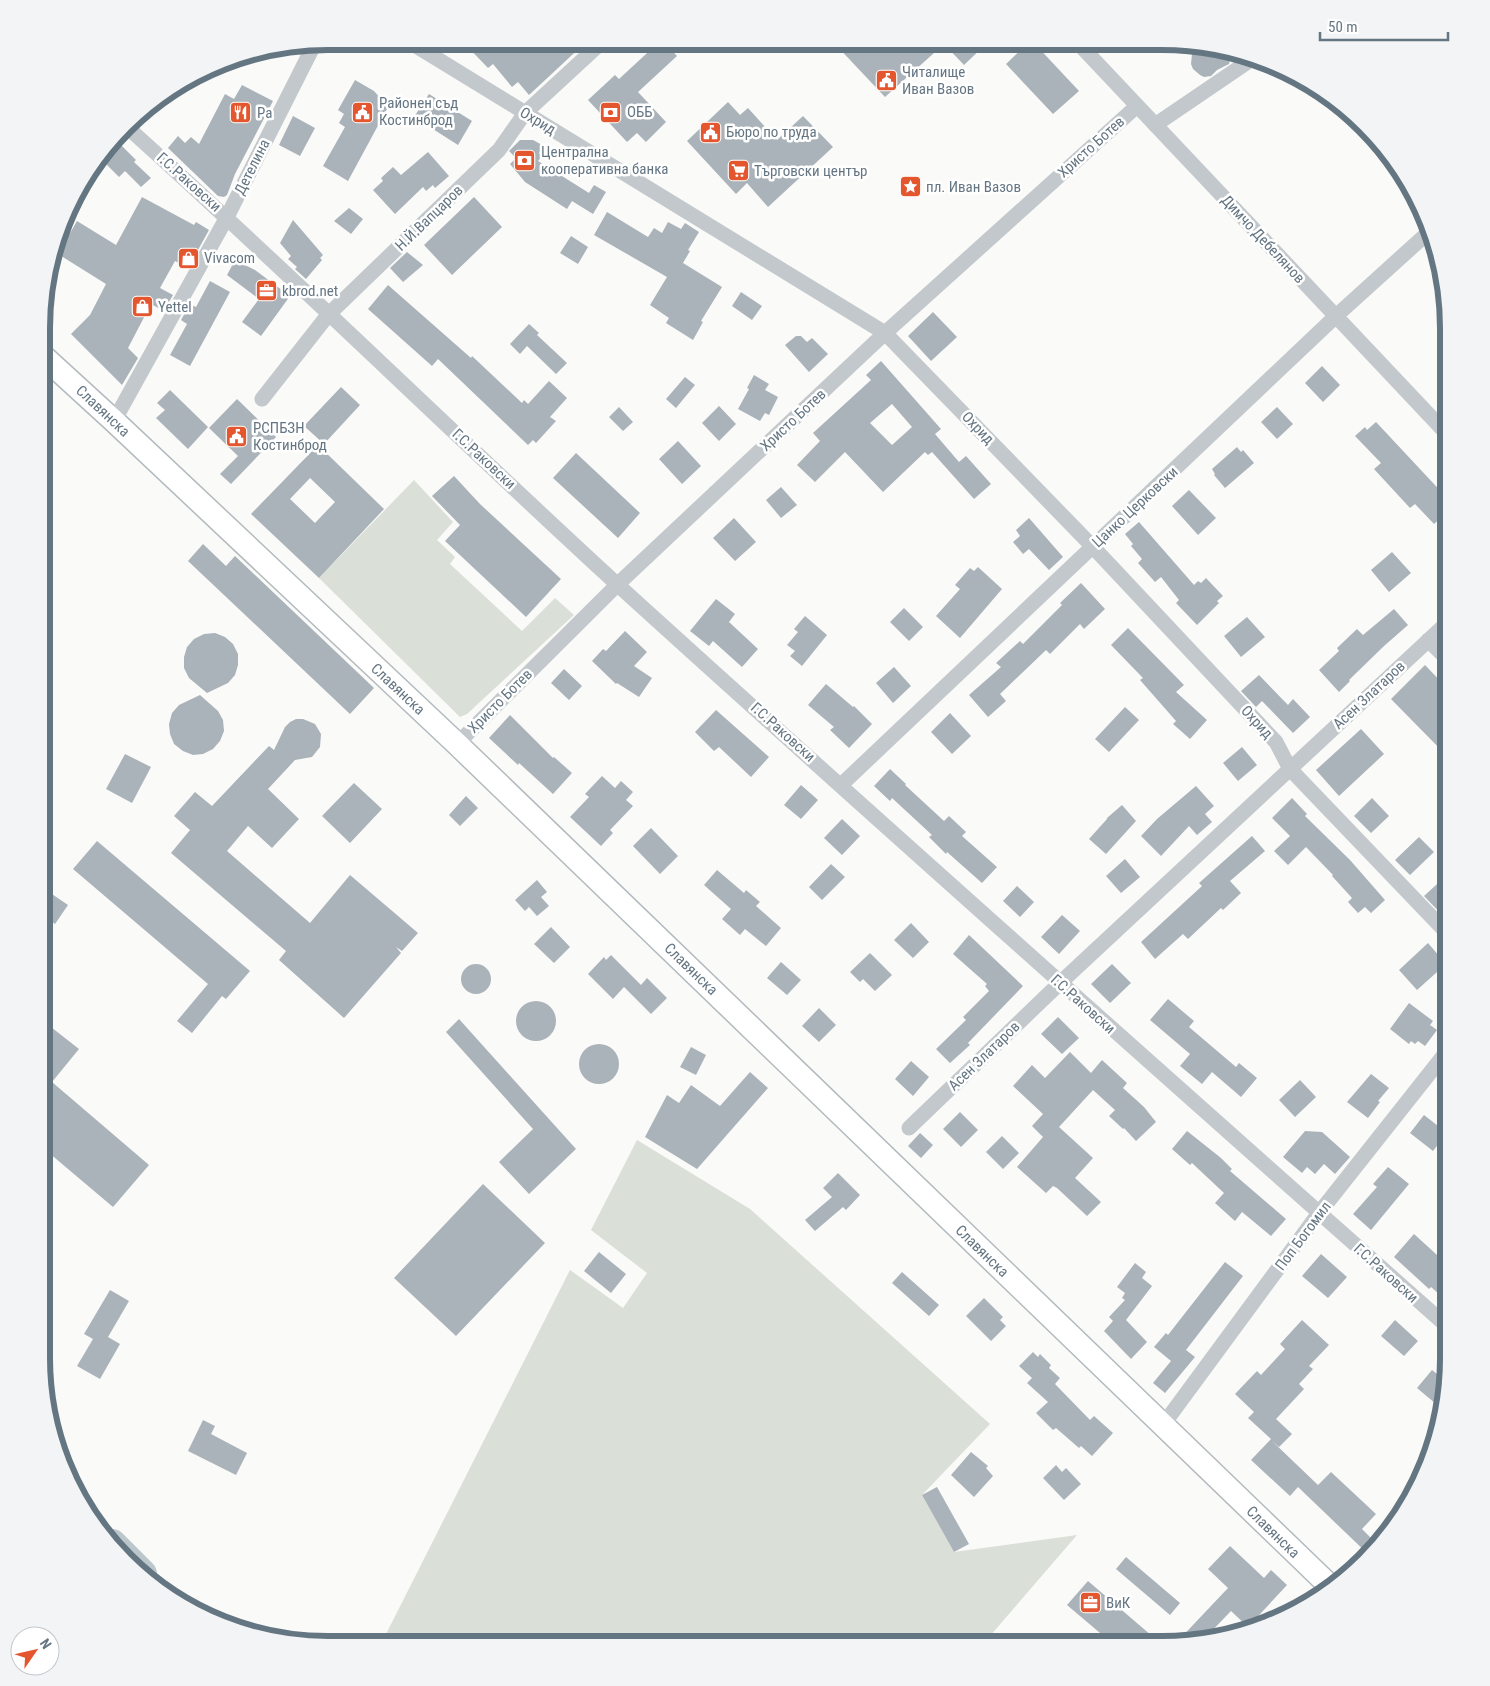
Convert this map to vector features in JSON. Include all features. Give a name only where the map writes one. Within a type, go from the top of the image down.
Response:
[{"type":"street","name":"Охрид","points":[[421,50],[886,333],[1093,547],[1276,742],[1290,769],[1440,926]]},
{"type":"street","name":"Н.Й.Вапцаров","points":[[262,399],[328,315],[499,150],[526,113],[593,50]]},
{"type":"street","name":"Димчо Дебелянов","points":[[1085,50],[1440,426]]},
{"type":"street","name":"Детелина","points":[[114,421],[227,217],[311,51]]},
{"type":"street","points":[[1155,124],[1246,63]]},
{"type":"street","name":"Христо Ботев","points":[[457,744],[618,584],[886,333],[1137,106]]},
{"type":"street","name":"Г.С.Раковски","points":[[131,131],[227,217],[328,315],[618,584],[1060,983],[1440,1320]]},
{"type":"street","name":"Цанко Церковски","points":[[841,785],[1336,316],[1424,236]]},
{"type":"street","name":"Славянска","points":[[50,362],[457,744],[1326,1582]]},
{"type":"street","name":"Асен Златаров","points":[[909,1128],[1060,983],[1440,629]]},
{"type":"street","points":[[1428,640],[1440,652]]},
{"type":"street","name":"Поп Богомил","points":[[1163,1424],[1320,1213],[1440,1060]]},
{"type":"shaded area","points":[[414,480],[453,522],[437,540],[455,557],[450,564],[522,631],[555,598],[574,615],[467,714],[460,717],[319,578]]},
{"type":"shaded area","points":[[637,1140],[750,1209],[990,1424],[922,1495],[954,1552],[1077,1535],[990,1636],[385,1636],[570,1270],[623,1308],[647,1273],[591,1230]]},
{"type":"building","points":[[471,50],[577,50],[529,95],[518,82],[512,87],[493,64],[488,68]]},
{"type":"building","points":[[650,50],[671,50],[677,56],[638,92],[666,122],[646,142],[637,133],[627,142],[588,100],[615,75],[619,79]]},
{"type":"building","name":"Читалище Иван Вазов","points":[[841,50],[937,50],[885,97]]},
{"type":"building","name":"Читалище Иван Вазов","points":[[950,50],[980,50],[964,65]]},
{"type":"building","points":[[1021,50],[1041,50],[1079,91],[1053,114],[1006,64]]},
{"type":"building","points":[[1192,52],[1230,58],[1229,64],[1217,70],[1211,76],[1204,77],[1200,75],[1193,69],[1191,64]]},
{"type":"building","points":[[355,80],[374,91],[388,107],[348,181],[323,166],[345,127],[339,123],[344,114],[338,110]]},
{"type":"building","points":[[242,85],[273,101],[235,174],[227,195],[224,197],[218,196],[168,148],[178,136],[185,143],[191,137],[199,144],[225,94],[234,99]]},
{"type":"building","points":[[429,94],[472,121],[458,145],[414,117]]},
{"type":"building","points":[[728,102],[740,115],[748,108],[777,140],[803,116],[833,147],[768,207],[747,183],[736,194],[687,141]]},
{"type":"building","points":[[293,116],[315,128],[300,156],[279,145]]},
{"type":"building","points":[[520,140],[533,140],[544,146],[539,153],[542,156],[538,161],[589,193],[594,185],[606,192],[593,214],[572,201],[567,209],[525,182],[510,164],[516,158],[509,151]]},
{"type":"building","points":[[120,144],[136,160],[134,162],[151,178],[141,187],[125,171],[119,177],[105,163]]},
{"type":"building","points":[[428,152],[449,176],[435,188],[433,185],[426,191],[423,187],[395,214],[373,190],[383,181],[381,178],[393,167],[401,175]]},
{"type":"building","points":[[142,197],[194,225],[196,222],[209,230],[188,268],[175,261],[160,288],[173,295],[164,311],[151,304],[128,348],[138,358],[122,385],[71,334],[90,315],[106,284],[59,255],[77,221],[116,245]]},
{"type":"building","points":[[474,197],[502,227],[452,275],[424,245]]},
{"type":"building","points":[[349,208],[363,219],[351,234],[334,221]]},
{"type":"building","points":[[607,212],[648,237],[654,228],[662,233],[668,222],[681,229],[685,223],[699,232],[688,250],[690,251],[683,263],[722,287],[701,321],[703,322],[693,340],[666,323],[669,318],[650,305],[667,277],[594,235]]},
{"type":"building","points":[[293,220],[323,255],[320,258],[322,260],[306,279],[295,269],[297,267],[288,259],[291,256],[280,243]]},
{"type":"building","points":[[571,236],[588,247],[578,264],[560,253]]},
{"type":"building","points":[[407,252],[423,265],[403,282],[390,268]]},
{"type":"building","points":[[235,260],[255,270],[290,296],[261,336],[242,322],[259,299],[227,275]]},
{"type":"building","points":[[210,281],[230,292],[190,366],[170,355],[187,324],[181,320],[190,304],[196,307]]},
{"type":"building","points":[[388,285],[471,358],[472,356],[522,403],[524,400],[528,404],[549,381],[567,398],[550,417],[556,421],[536,443],[533,440],[528,445],[438,359],[432,366],[368,309]]},
{"type":"building","points":[[741,292],[762,306],[752,320],[732,306]]},
{"type":"building","points":[[933,312],[957,337],[931,361],[908,336]]},
{"type":"building","points":[[529,324],[539,333],[537,335],[567,363],[556,374],[527,346],[520,354],[510,344]]},
{"type":"building","points":[[796,336],[801,336],[807,342],[812,338],[828,354],[809,372],[785,345]]},
{"type":"building","points":[[881,361],[941,429],[935,434],[959,462],[966,456],[991,484],[974,499],[932,452],[928,455],[925,452],[883,492],[845,452],[815,482],[797,465],[820,441],[813,433],[871,380],[866,375]],"holes":[[[892,404],[912,427],[892,445],[870,423]]]},
{"type":"building","points":[[1322,366],[1340,385],[1323,402],[1305,383]]},
{"type":"building","points":[[754,375],[769,384],[765,390],[778,397],[769,415],[765,413],[760,421],[738,409]]},
{"type":"building","points":[[685,377],[695,385],[676,408],[666,399]]},
{"type":"building","points":[[341,387],[360,405],[324,444],[304,426]]},
{"type":"building","points":[[170,390],[208,427],[188,449],[156,418],[165,410],[157,403]]},
{"type":"building","points":[[237,399],[276,437],[231,484],[220,474],[238,456],[209,428]]},
{"type":"building","points":[[719,406],[736,424],[719,441],[702,423]]},
{"type":"building","points":[[619,407],[633,422],[623,431],[609,417]]},
{"type":"building","points":[[1277,407],[1293,424],[1277,439],[1261,422]]},
{"type":"building","points":[[1376,422],[1440,490],[1440,519],[1434,524],[1415,504],[1410,508],[1374,469],[1381,463],[1355,436],[1365,427],[1367,430]]},
{"type":"building","points":[[678,441],[701,466],[682,484],[659,459]]},
{"type":"building","points":[[318,445],[384,509],[319,578],[251,514]],"holes":[[[310,478],[335,502],[315,523],[290,499]]]},
{"type":"building","points":[[1237,447],[1241,452],[1243,450],[1254,463],[1225,488],[1214,475],[1212,469]]},
{"type":"building","points":[[576,453],[640,513],[618,538],[553,478]]},
{"type":"building","points":[[454,476],[480,504],[561,579],[526,617],[445,541],[460,525],[432,496]]},
{"type":"building","points":[[781,487],[797,505],[781,518],[766,500]]},
{"type":"building","points":[[1189,490],[1216,518],[1198,535],[1172,506]]},
{"type":"building","points":[[734,518],[756,542],[735,561],[713,538]]},
{"type":"building","points":[[1029,518],[1063,557],[1049,570],[1029,549],[1023,554],[1013,542],[1020,536],[1016,530]]},
{"type":"building","points":[[1139,522],[1194,585],[1198,581],[1201,583],[1206,578],[1223,596],[1217,601],[1219,603],[1197,625],[1176,603],[1179,600],[1161,577],[1155,582],[1138,563],[1142,559],[1131,546],[1133,544],[1125,534]]},
{"type":"building","points":[[203,544],[226,566],[235,556],[374,688],[350,714],[188,561]]},
{"type":"building","points":[[1392,552],[1411,573],[1389,592],[1371,570]]},
{"type":"building","points":[[978,567],[1002,589],[960,638],[936,616],[960,589],[955,585],[970,568],[974,571]]},
{"type":"building","points":[[1081,583],[1105,609],[1084,629],[1080,624],[1050,654],[1046,650],[1000,694],[1006,701],[988,717],[969,695],[1001,667],[996,663],[1020,641],[1023,644]]},
{"type":"building","points":[[716,599],[735,614],[729,622],[758,649],[742,667],[713,641],[709,646],[690,631]]},
{"type":"building","points":[[904,608],[923,627],[909,641],[890,622]]},
{"type":"building","points":[[1394,609],[1408,625],[1384,646],[1339,692],[1319,670],[1339,651],[1337,648],[1357,629],[1363,635]]},
{"type":"building","points":[[805,616],[827,635],[802,666],[790,656],[795,651],[787,645],[798,632],[794,629]]},
{"type":"building","points":[[1247,617],[1265,637],[1241,657],[1224,636]]},
{"type":"building","points":[[1128,628],[1184,685],[1176,692],[1207,720],[1190,739],[1173,724],[1176,721],[1140,680],[1143,678],[1111,645]]},
{"type":"building","points":[[625,631],[647,652],[634,666],[652,678],[639,697],[616,684],[592,661],[603,649],[606,651]]},
{"type":"building","points":[[215,633],[225,637],[233,644],[238,654],[238,665],[235,675],[228,683],[207,693],[189,678],[184,668],[184,657],[187,647],[194,639],[204,634]]},
{"type":"building","points":[[1425,665],[1440,681],[1440,749],[1391,699]]},
{"type":"building","points":[[894,667],[911,686],[893,703],[876,683]]},
{"type":"building","points":[[564,669],[582,686],[569,700],[551,683]]},
{"type":"building","points":[[1259,675],[1288,705],[1293,699],[1310,717],[1293,733],[1262,701],[1256,707],[1241,691]]},
{"type":"building","points":[[826,684],[854,706],[872,724],[849,748],[830,730],[834,727],[808,705]]},
{"type":"building","points":[[200,695],[218,711],[223,720],[224,731],[220,741],[213,749],[203,754],[193,755],[183,751],[174,744],[169,724],[172,713],[179,705]]},
{"type":"building","points":[[1125,707],[1139,720],[1109,752],[1095,739]]},
{"type":"building","points":[[716,710],[769,757],[751,777],[719,747],[714,751],[695,732]]},
{"type":"building","points":[[950,713],[971,736],[952,754],[931,732]]},
{"type":"building","points":[[510,715],[553,758],[572,773],[553,794],[489,738]]},
{"type":"building","points":[[296,719],[303,719],[315,724],[321,734],[320,747],[312,757],[295,760],[268,789],[299,819],[272,848],[248,826],[227,851],[310,923],[350,875],[418,933],[402,951],[396,947],[401,953],[344,1018],[279,960],[286,951],[171,853],[190,830],[174,816],[195,792],[212,806],[269,746],[274,750],[285,727]]},
{"type":"building","points":[[1361,729],[1384,754],[1339,796],[1316,770]]},
{"type":"building","points":[[1242,747],[1257,765],[1238,781],[1223,763]]},
{"type":"building","points":[[125,754],[151,767],[132,803],[106,789]]},
{"type":"building","points":[[890,769],[944,821],[949,816],[966,832],[962,836],[997,867],[982,883],[947,852],[946,854],[929,837],[932,835],[892,798],[890,801],[874,786]]},
{"type":"building","points":[[602,776],[615,788],[621,781],[633,792],[626,800],[633,806],[610,830],[613,833],[601,846],[570,817],[589,797],[585,794]]},
{"type":"building","points":[[354,783],[382,809],[350,843],[322,816]]},
{"type":"building","points":[[801,785],[818,800],[801,819],[784,805]]},
{"type":"building","points":[[1196,786],[1214,806],[1205,814],[1212,822],[1197,835],[1189,826],[1161,856],[1141,836],[1157,819]]},
{"type":"building","points":[[466,796],[478,808],[460,826],[449,815]]},
{"type":"building","points":[[1292,798],[1307,814],[1305,816],[1350,860],[1385,900],[1371,913],[1365,907],[1358,913],[1348,902],[1352,898],[1306,847],[1288,865],[1274,851],[1290,836],[1272,818]]},
{"type":"building","points":[[1372,798],[1389,816],[1371,833],[1354,816]]},
{"type":"building","points":[[1122,805],[1136,821],[1106,854],[1089,839],[1107,818]]},
{"type":"building","points":[[842,819],[860,836],[842,855],[824,838]]},
{"type":"building","points":[[651,828],[678,856],[660,874],[633,846]]},
{"type":"building","points":[[1252,836],[1265,851],[1230,881],[1241,893],[1223,910],[1221,908],[1188,939],[1183,934],[1155,959],[1141,942],[1202,886],[1199,883]]},
{"type":"building","points":[[1419,837],[1434,852],[1410,875],[1395,860]]},
{"type":"building","points":[[97,841],[250,971],[226,999],[222,996],[192,1033],[177,1021],[208,984],[73,869]]},
{"type":"building","points":[[1125,859],[1140,877],[1121,893],[1106,876]]},
{"type":"building","points":[[831,864],[845,877],[822,900],[809,887]]},
{"type":"building","points":[[717,870],[744,893],[746,890],[760,902],[756,906],[781,928],[766,946],[745,929],[740,935],[722,919],[731,909],[704,885]]},
{"type":"building","points":[[537,880],[547,892],[541,897],[549,906],[537,916],[529,907],[525,911],[515,900]]},
{"type":"building","points":[[1440,881],[1440,913],[1424,896]]},
{"type":"building","points":[[1017,886],[1034,902],[1020,917],[1003,901]]},
{"type":"building","points":[[50,893],[68,905],[55,924],[50,920]]},
{"type":"building","points":[[1062,915],[1080,931],[1059,954],[1041,937]]},
{"type":"building","points":[[911,923],[929,942],[913,958],[894,940]]},
{"type":"building","points":[[551,927],[570,947],[554,963],[534,944]]},
{"type":"building","points":[[969,935],[1023,986],[968,1043],[970,1045],[950,1063],[936,1049],[966,1020],[963,1017],[989,991],[985,986],[987,984],[953,954]]},
{"type":"building","points":[[1428,943],[1440,957],[1440,969],[1417,990],[1399,970]]},
{"type":"building","points":[[870,953],[892,975],[875,991],[863,979],[860,982],[850,972]]},
{"type":"building","points":[[611,955],[641,985],[647,978],[667,998],[651,1014],[624,987],[613,999],[588,974],[604,957],[606,960]]},
{"type":"building","points":[[781,962],[801,980],[787,995],[767,978]]},
{"type":"building","points":[[476,964],[487,968],[491,979],[487,990],[476,994],[465,990],[461,979],[465,968]]},
{"type":"building","points":[[1112,964],[1131,983],[1110,1003],[1091,984]]},
{"type":"building","points":[[1168,999],[1194,1021],[1189,1027],[1236,1067],[1239,1063],[1257,1078],[1241,1097],[1212,1072],[1202,1084],[1180,1066],[1190,1054],[1150,1020]]},
{"type":"building","points":[[536,1001],[550,1007],[556,1021],[550,1035],[536,1041],[522,1035],[516,1021],[522,1007]]},
{"type":"building","points":[[1409,1003],[1433,1021],[1430,1025],[1437,1030],[1425,1046],[1418,1041],[1415,1044],[1411,1041],[1409,1044],[1390,1029]]},
{"type":"building","points":[[819,1008],[836,1025],[819,1042],[802,1026]]},
{"type":"building","points":[[1058,1017],[1079,1038],[1062,1054],[1041,1034]]},
{"type":"building","points":[[459,1019],[576,1149],[529,1194],[499,1162],[533,1129],[446,1032]]},
{"type":"building","points":[[50,1026],[79,1049],[52,1082],[149,1165],[113,1207],[50,1154]]},
{"type":"building","points":[[603,1044],[610,1047],[616,1053],[619,1064],[618,1072],[610,1081],[603,1084],[595,1084],[588,1081],[580,1072],[579,1060],[582,1053],[591,1045]]},
{"type":"building","points":[[691,1047],[706,1055],[696,1075],[680,1067]]},
{"type":"building","points":[[1070,1052],[1091,1073],[1102,1060],[1127,1083],[1123,1088],[1144,1107],[1156,1122],[1136,1141],[1109,1116],[1115,1110],[1093,1090],[1059,1127],[1093,1158],[1075,1178],[1101,1202],[1087,1216],[1057,1188],[1053,1186],[1046,1193],[1017,1167],[1043,1137],[1032,1126],[1043,1114],[1013,1086],[1032,1065],[1045,1078]]},
{"type":"building","points":[[911,1061],[929,1077],[913,1096],[895,1079]]},
{"type":"building","points":[[750,1072],[768,1088],[697,1169],[645,1137],[667,1095],[679,1103],[691,1085],[720,1106]]},
{"type":"building","points":[[1371,1074],[1389,1088],[1378,1101],[1380,1102],[1368,1118],[1347,1102]]},
{"type":"building","points":[[1300,1080],[1316,1097],[1295,1117],[1279,1100]]},
{"type":"building","points":[[960,1112],[978,1130],[961,1147],[943,1129]]},
{"type":"building","points":[[1424,1115],[1440,1128],[1440,1142],[1433,1151],[1410,1133]]},
{"type":"building","points":[[1187,1131],[1221,1158],[1232,1169],[1230,1171],[1286,1219],[1271,1236],[1242,1212],[1235,1221],[1215,1203],[1224,1193],[1192,1163],[1190,1165],[1172,1149]]},
{"type":"building","points":[[1305,1131],[1322,1132],[1350,1157],[1335,1174],[1324,1164],[1315,1174],[1307,1167],[1302,1173],[1283,1157]]},
{"type":"building","points":[[920,1133],[933,1145],[921,1158],[908,1146]]},
{"type":"building","points":[[1002,1136],[1019,1153],[1003,1169],[986,1152]]},
{"type":"building","points":[[1388,1167],[1409,1184],[1371,1230],[1353,1214],[1377,1187],[1373,1184]]},
{"type":"building","points":[[838,1173],[860,1195],[846,1210],[843,1207],[815,1231],[805,1220],[832,1197],[823,1188]]},
{"type":"building","points":[[483,1184],[545,1243],[456,1336],[394,1278]]},
{"type":"building","points":[[1414,1234],[1440,1258],[1440,1295],[1431,1287],[1429,1289],[1394,1257]]},
{"type":"building","points":[[599,1252],[626,1274],[611,1293],[584,1271]]},
{"type":"building","points":[[1321,1254],[1347,1277],[1328,1298],[1302,1276]]},
{"type":"building","points":[[1225,1262],[1243,1276],[1186,1350],[1195,1357],[1165,1393],[1153,1383],[1171,1361],[1154,1347],[1166,1333],[1168,1335]]},
{"type":"building","points":[[1135,1263],[1146,1272],[1142,1278],[1152,1286],[1126,1320],[1147,1342],[1131,1359],[1104,1331],[1113,1321],[1109,1317],[1125,1300],[1122,1298],[1125,1293],[1117,1287]]},
{"type":"building","points":[[902,1272],[939,1305],[929,1316],[892,1283]]},
{"type":"building","points":[[110,1290],[129,1301],[108,1337],[120,1344],[100,1379],[77,1366],[93,1339],[84,1334]]},
{"type":"building","points":[[984,1298],[1003,1317],[1000,1320],[1006,1326],[991,1341],[966,1316]]},
{"type":"building","points":[[1302,1320],[1329,1345],[1309,1366],[1313,1369],[1299,1384],[1304,1389],[1276,1419],[1292,1434],[1279,1447],[1272,1441],[1318,1485],[1331,1472],[1376,1514],[1362,1529],[1372,1539],[1364,1550],[1298,1487],[1290,1496],[1251,1460],[1271,1439],[1248,1418],[1254,1412],[1235,1394],[1257,1371],[1261,1375],[1285,1349],[1280,1344]]},
{"type":"building","points":[[1395,1320],[1418,1341],[1404,1356],[1381,1336]]},
{"type":"building","points":[[1033,1352],[1038,1357],[1040,1354],[1051,1365],[1049,1368],[1060,1378],[1055,1384],[1090,1420],[1094,1416],[1113,1433],[1092,1456],[1081,1446],[1079,1448],[1056,1428],[1053,1430],[1036,1413],[1048,1402],[1027,1383],[1032,1378],[1019,1366]]},
{"type":"building","points":[[1432,1370],[1439,1376],[1436,1404],[1417,1388]]},
{"type":"building","points":[[203,1420],[215,1426],[211,1434],[247,1453],[236,1475],[188,1451]]},
{"type":"building","points":[[971,1452],[988,1466],[986,1468],[993,1476],[974,1497],[951,1475]]},
{"type":"building","points":[[1056,1465],[1062,1472],[1066,1468],[1081,1484],[1064,1500],[1043,1478]]},
{"type":"building","points":[[937,1487],[969,1544],[954,1552],[922,1495]]},
{"type":"building","points":[[1230,1546],[1264,1578],[1271,1570],[1287,1585],[1255,1620],[1244,1623],[1231,1611],[1211,1632],[1184,1635],[1228,1588],[1208,1569]]},
{"type":"building","points":[[1126,1557],[1180,1603],[1170,1615],[1116,1569]]},
{"type":"building","points":[[1088,1581],[1152,1636],[1104,1636],[1067,1605]]},
{"type":"place","name":"Читалище Иван Вазов","points":[[886,81]]},
{"type":"place","name":"Районен съд Костинброд","points":[[363,112]]},
{"type":"place","name":"ОББ","points":[[611,112]]},
{"type":"place","name":"Ра","points":[[241,113]]},
{"type":"place","name":"Бюро по труда","points":[[710,132]]},
{"type":"place","name":"Централна кооперативна банка","points":[[525,161]]},
{"type":"place","name":"Търговски център","points":[[738,171]]},
{"type":"place","name":"пл. Иван Вазов","points":[[910,187]]},
{"type":"place","name":"Vivacom","points":[[188,258]]},
{"type":"place","name":"kbrod.net","points":[[266,291]]},
{"type":"place","name":"Yettel","points":[[142,307]]},
{"type":"place","name":"РСПБЗН Костинброд","points":[[237,437]]},
{"type":"place","name":"ВиК","points":[[1090,1603]]}]
